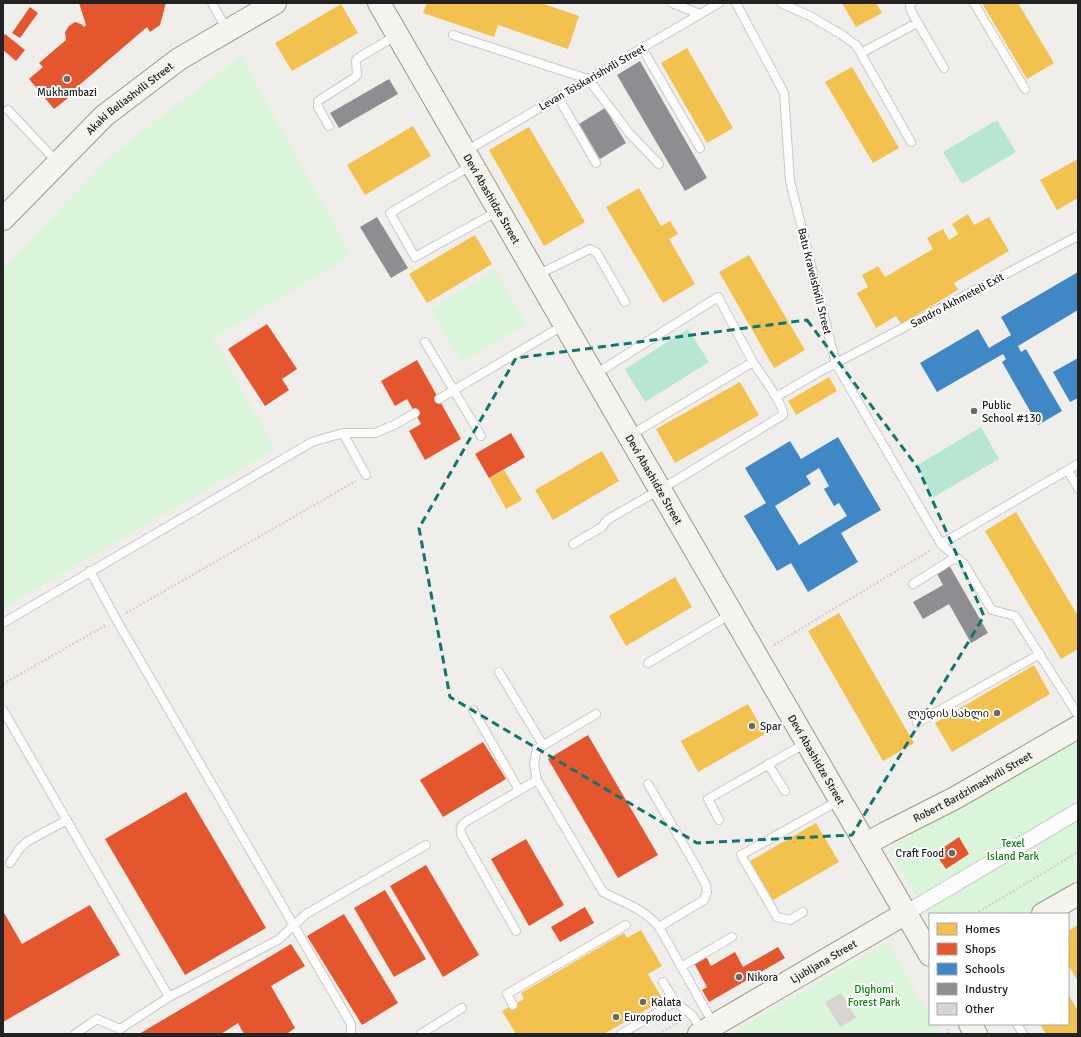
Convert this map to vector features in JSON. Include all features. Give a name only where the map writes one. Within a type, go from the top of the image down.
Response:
[{"type":"street","name":"Akaki Beliashvili Street","points":[[3,219],[104,116],[179,59],[275,3]]},
{"type":"street","name":"Devi Abashidze Street","points":[[379,3],[929,953]]},
{"type":"street","name":"Robert Bardzimashvili Street","points":[[866,844],[955,798],[1078,726]]},
{"type":"street","points":[[906,913],[1078,811]]},
{"type":"street","points":[[1046,913],[1078,894]]},
{"type":"street","name":"Ljubljana Street","points":[[702,1026],[906,913]]},
{"type":"street","points":[[971,1025],[976,1034]]},
{"type":"lane","points":[[212,3],[228,30]]},
{"type":"lane","points":[[672,3],[700,14]]},
{"type":"lane","name":"Levan Tsiskarishvili Street","points":[[499,210],[415,257],[390,213],[558,97],[719,3]]},
{"type":"lane","name":"Batu Kraveishvili Street","points":[[736,3],[784,93],[790,182],[836,364],[941,544],[964,564],[992,610],[1015,616],[1078,715]]},
{"type":"lane","points":[[781,3],[810,16],[856,45],[911,142]]},
{"type":"lane","points":[[912,3],[910,5],[911,11],[944,68]]},
{"type":"lane","points":[[974,3],[1025,90]]},
{"type":"lane","points":[[861,53],[917,23]]},
{"type":"lane","points":[[329,126],[318,107],[318,101],[357,75],[356,61],[358,58],[398,35]]},
{"type":"lane","points":[[453,35],[588,80],[630,134],[659,164]]},
{"type":"lane","points":[[642,48],[700,148]]},
{"type":"lane","points":[[558,97],[596,163]]},
{"type":"lane","points":[[8,110],[58,163]]},
{"type":"lane","name":"Sandro Akhmeteli Exit","points":[[776,397],[819,372],[1078,236]]},
{"type":"lane","points":[[536,276],[590,249],[597,253],[625,302]]},
{"type":"lane","points":[[573,544],[602,528],[607,520],[660,490],[783,415],[784,411],[754,362],[718,297],[594,376]]},
{"type":"lane","points":[[439,399],[564,325]]},
{"type":"lane","points":[[425,342],[481,436]]},
{"type":"lane","points":[[629,436],[754,362]]},
{"type":"lane","points":[[3,623],[312,442],[343,433],[375,433],[396,424],[415,413]]},
{"type":"lane","points":[[343,433],[366,475]]},
{"type":"lane","points":[[941,544],[1078,464]]},
{"type":"lane","points":[[1068,470],[1078,488]]},
{"type":"lane","points":[[913,584],[956,557]]},
{"type":"lane","points":[[90,571],[116,619],[351,1024],[351,1034]]},
{"type":"lane","points":[[648,663],[732,614]]},
{"type":"lane","points":[[917,723],[1040,654]]},
{"type":"lane","points":[[499,672],[543,745]]},
{"type":"lane","points":[[3,710],[170,997]]},
{"type":"lane","points":[[473,710],[519,790]]},
{"type":"lane","points":[[596,714],[537,749],[534,764],[538,780],[603,892],[641,910],[650,916],[659,927],[681,967],[702,1026]]},
{"type":"lane","points":[[720,820],[708,799],[807,742]]},
{"type":"lane","points":[[768,764],[785,791]]},
{"type":"lane","points":[[516,931],[460,834],[460,828],[467,821],[538,780]]},
{"type":"lane","points":[[648,784],[706,885],[707,892],[704,900],[659,927]]},
{"type":"lane","points":[[803,912],[790,920],[778,917],[742,854],[840,799]]},
{"type":"lane","points":[[10,863],[20,848],[28,841],[67,820]]},
{"type":"lane","points":[[75,1034],[97,1020],[120,1029],[170,997],[278,940],[306,914],[426,845]]},
{"type":"lane","points":[[513,1005],[507,994],[626,924]]},
{"type":"lane","points":[[681,967],[732,937]]},
{"type":"lane","points":[[663,982],[675,1002],[702,1026]]},
{"type":"lane","points":[[622,1034],[675,1002]]},
{"type":"lane","points":[[421,1034],[462,1008]]},
{"type":"lane","points":[[1018,1025],[1023,1034]]},
{"type":"path","points":[[3,684],[366,475]]},
{"type":"path","points":[[774,645],[941,544]]},
{"type":"path","points":[[977,913],[1078,852]]},
{"type":"path","points":[[659,1034],[702,1026]]},
{"type":"path","points":[[947,1034],[948,1029]]},
{"type":"highlighted area","points":[[807,320],[918,468],[984,616],[852,835],[697,843],[450,697],[419,528],[516,358]]},
{"type":"green space","points":[[241,56],[351,255],[213,338],[275,449],[3,608],[3,269],[110,156]]},
{"type":"green space","points":[[997,120],[1016,152],[962,184],[943,152]]},
{"type":"green space","points":[[495,270],[526,324],[462,362],[430,309]]},
{"type":"green space","points":[[688,329],[709,362],[645,402],[625,369]]},
{"type":"green space","points":[[981,427],[999,459],[934,497],[916,466]]},
{"type":"green space","name":"Texel Island Park","points":[[1078,735],[1078,886],[1033,913],[929,913],[929,918],[888,848]]},
{"type":"green space","name":"Dighomi Forest Park","points":[[887,942],[929,1014],[929,1025],[936,1025],[941,1034],[730,1034]]},
{"type":"building: Homes","points":[[427,3],[541,3],[579,16],[568,49],[498,25],[494,37],[423,13]]},
{"type":"building: Homes","points":[[842,3],[876,3],[882,13],[856,27]]},
{"type":"building: Homes","points":[[982,3],[1018,3],[1054,63],[1027,79]]},
{"type":"building: Homes","points":[[341,4],[358,33],[292,71],[275,43]]},
{"type":"building: Homes","points":[[687,48],[733,128],[707,143],[661,63]]},
{"type":"building: Homes","points":[[852,67],[899,148],[873,163],[825,82]]},
{"type":"building: Homes","points":[[413,126],[431,156],[365,195],[347,165]]},
{"type":"building: Homes","points":[[529,127],[585,222],[544,246],[489,150]]},
{"type":"building: Homes","points":[[1078,159],[1078,198],[1057,210],[1040,180]]},
{"type":"building: Homes","points":[[639,188],[661,226],[670,221],[678,234],[669,239],[695,284],[663,303],[606,207]]},
{"type":"building: Homes","points":[[968,214],[974,225],[989,217],[1009,251],[954,283],[958,290],[901,324],[896,316],[876,328],[857,293],[868,287],[862,275],[878,266],[885,277],[933,249],[927,238],[943,229],[949,240],[958,234],[952,224]]},
{"type":"building: Homes","points":[[475,235],[492,264],[427,303],[409,274]]},
{"type":"building: Homes","points":[[749,255],[805,350],[774,368],[719,272]]},
{"type":"building: Homes","points":[[829,377],[837,391],[796,415],[788,401]]},
{"type":"building: Homes","points":[[740,382],[759,415],[675,463],[656,429]]},
{"type":"building: Homes","points":[[602,451],[619,481],[553,520],[535,490]]},
{"type":"building: Homes","points":[[504,470],[522,500],[506,509],[489,478]]},
{"type":"building: Homes","points":[[1016,512],[1078,616],[1078,649],[1061,659],[985,531]]},
{"type":"building: Homes","points":[[675,577],[692,607],[626,646],[609,616]]},
{"type":"building: Homes","points":[[839,613],[914,743],[883,761],[808,631]]},
{"type":"building: Homes","points":[[1034,665],[1050,694],[952,752],[935,723]]},
{"type":"building: Homes","points":[[748,704],[765,734],[698,772],[681,741]]},
{"type":"building: Homes","points":[[816,823],[839,862],[773,900],[750,861]]},
{"type":"building: Homes","points":[[1078,925],[1078,981],[1069,967],[1069,930]]},
{"type":"building: Homes","points":[[641,930],[662,966],[648,974],[663,1000],[604,1034],[516,1034],[502,1011],[524,999],[521,993],[624,933],[627,938]]},
{"type":"building: Homes","points":[[1069,996],[1078,1011],[1078,1034],[1046,1034],[1041,1025],[1069,1025]]},
{"type":"building: Shops","points":[[79,3],[166,3],[160,25],[150,32],[147,27],[70,93],[72,95],[54,109],[29,79],[43,67],[39,63],[66,40],[65,32],[69,26],[75,22],[84,27],[86,25]]},
{"type":"building: Shops","points":[[30,7],[38,13],[20,38],[12,33]]},
{"type":"building: Shops","points":[[5,34],[25,50],[16,61],[3,50],[3,37]]},
{"type":"building: Shops","points":[[267,324],[297,369],[282,379],[289,390],[265,406],[228,349]]},
{"type":"building: Shops","points":[[417,360],[461,439],[425,460],[409,431],[421,424],[407,399],[395,406],[381,381]]},
{"type":"building: Shops","points":[[511,433],[525,457],[489,478],[475,454]]},
{"type":"building: Shops","points":[[588,735],[658,855],[618,878],[548,759]]},
{"type":"building: Shops","points":[[483,742],[506,779],[443,817],[420,780]]},
{"type":"building: Shops","points":[[186,792],[266,928],[185,975],[105,839]]},
{"type":"building: Shops","name":"Craft Food","points":[[959,837],[969,854],[946,869],[935,853]]},
{"type":"building: Shops","points":[[526,839],[564,905],[529,926],[491,859]]},
{"type":"building: Shops","points":[[426,865],[479,955],[443,977],[390,886]]},
{"type":"building: Shops","points":[[385,890],[426,959],[394,977],[354,908]]},
{"type":"building: Shops","points":[[90,905],[120,955],[3,1022],[3,911],[22,944]]},
{"type":"building: Shops","points":[[585,907],[594,923],[560,942],[551,927]]},
{"type":"building: Shops","points":[[344,914],[398,1003],[362,1025],[307,936]]},
{"type":"building: Shops","points":[[291,944],[305,966],[271,986],[295,1028],[288,1033],[289,1034],[244,1034],[238,1023],[221,1034],[139,1034]]},
{"type":"building: Shops","points":[[778,947],[785,958],[709,1002],[702,990],[707,987],[693,961],[705,954],[711,966],[735,952],[743,967]]},
{"type":"building: Schools","points":[[1078,272],[1078,310],[1018,346],[1021,352],[1026,349],[1062,411],[1038,425],[1002,362],[1006,359],[1003,354],[937,392],[920,363],[978,329],[989,348],[1011,335],[1001,317]]},
{"type":"building: Schools","points":[[1078,358],[1078,398],[1070,402],[1053,372]]},
{"type":"building: Schools","points":[[838,437],[881,510],[841,533],[858,562],[808,592],[791,563],[777,571],[744,516],[766,503],[745,468],[790,441],[801,459]],"holes":[[[819,468],[829,486],[824,489],[834,506],[839,503],[847,516],[799,545],[775,506],[811,484],[806,476]]]},
{"type":"building: Industry","points":[[640,61],[707,178],[685,191],[617,75]]},
{"type":"building: Industry","points":[[389,79],[398,94],[339,128],[330,113]]},
{"type":"building: Industry","points":[[605,108],[626,143],[600,159],[579,124]]},
{"type":"building: Industry","points":[[377,217],[408,268],[391,278],[360,227]]},
{"type":"building: Industry","points":[[949,565],[988,633],[971,643],[949,604],[923,619],[913,602],[943,585],[936,572]]},
{"type":"building: Other","points":[[841,993],[856,1018],[840,1027],[825,1002]]},
{"type":"place","name":"Mukhambazi","points":[[67,79]]},
{"type":"place","name":"Public School #130","points":[[974,411]]},
{"type":"place","name":"ლუდის სახლი","points":[[997,713]]},
{"type":"place","name":"Spar","points":[[752,726]]},
{"type":"place","name":"Craft Food","points":[[952,853]]},
{"type":"place","name":"Nikora","points":[[739,977]]},
{"type":"place","name":"Kalata","points":[[643,1002]]},
{"type":"place","name":"Europroduct","points":[[616,1017]]}]
